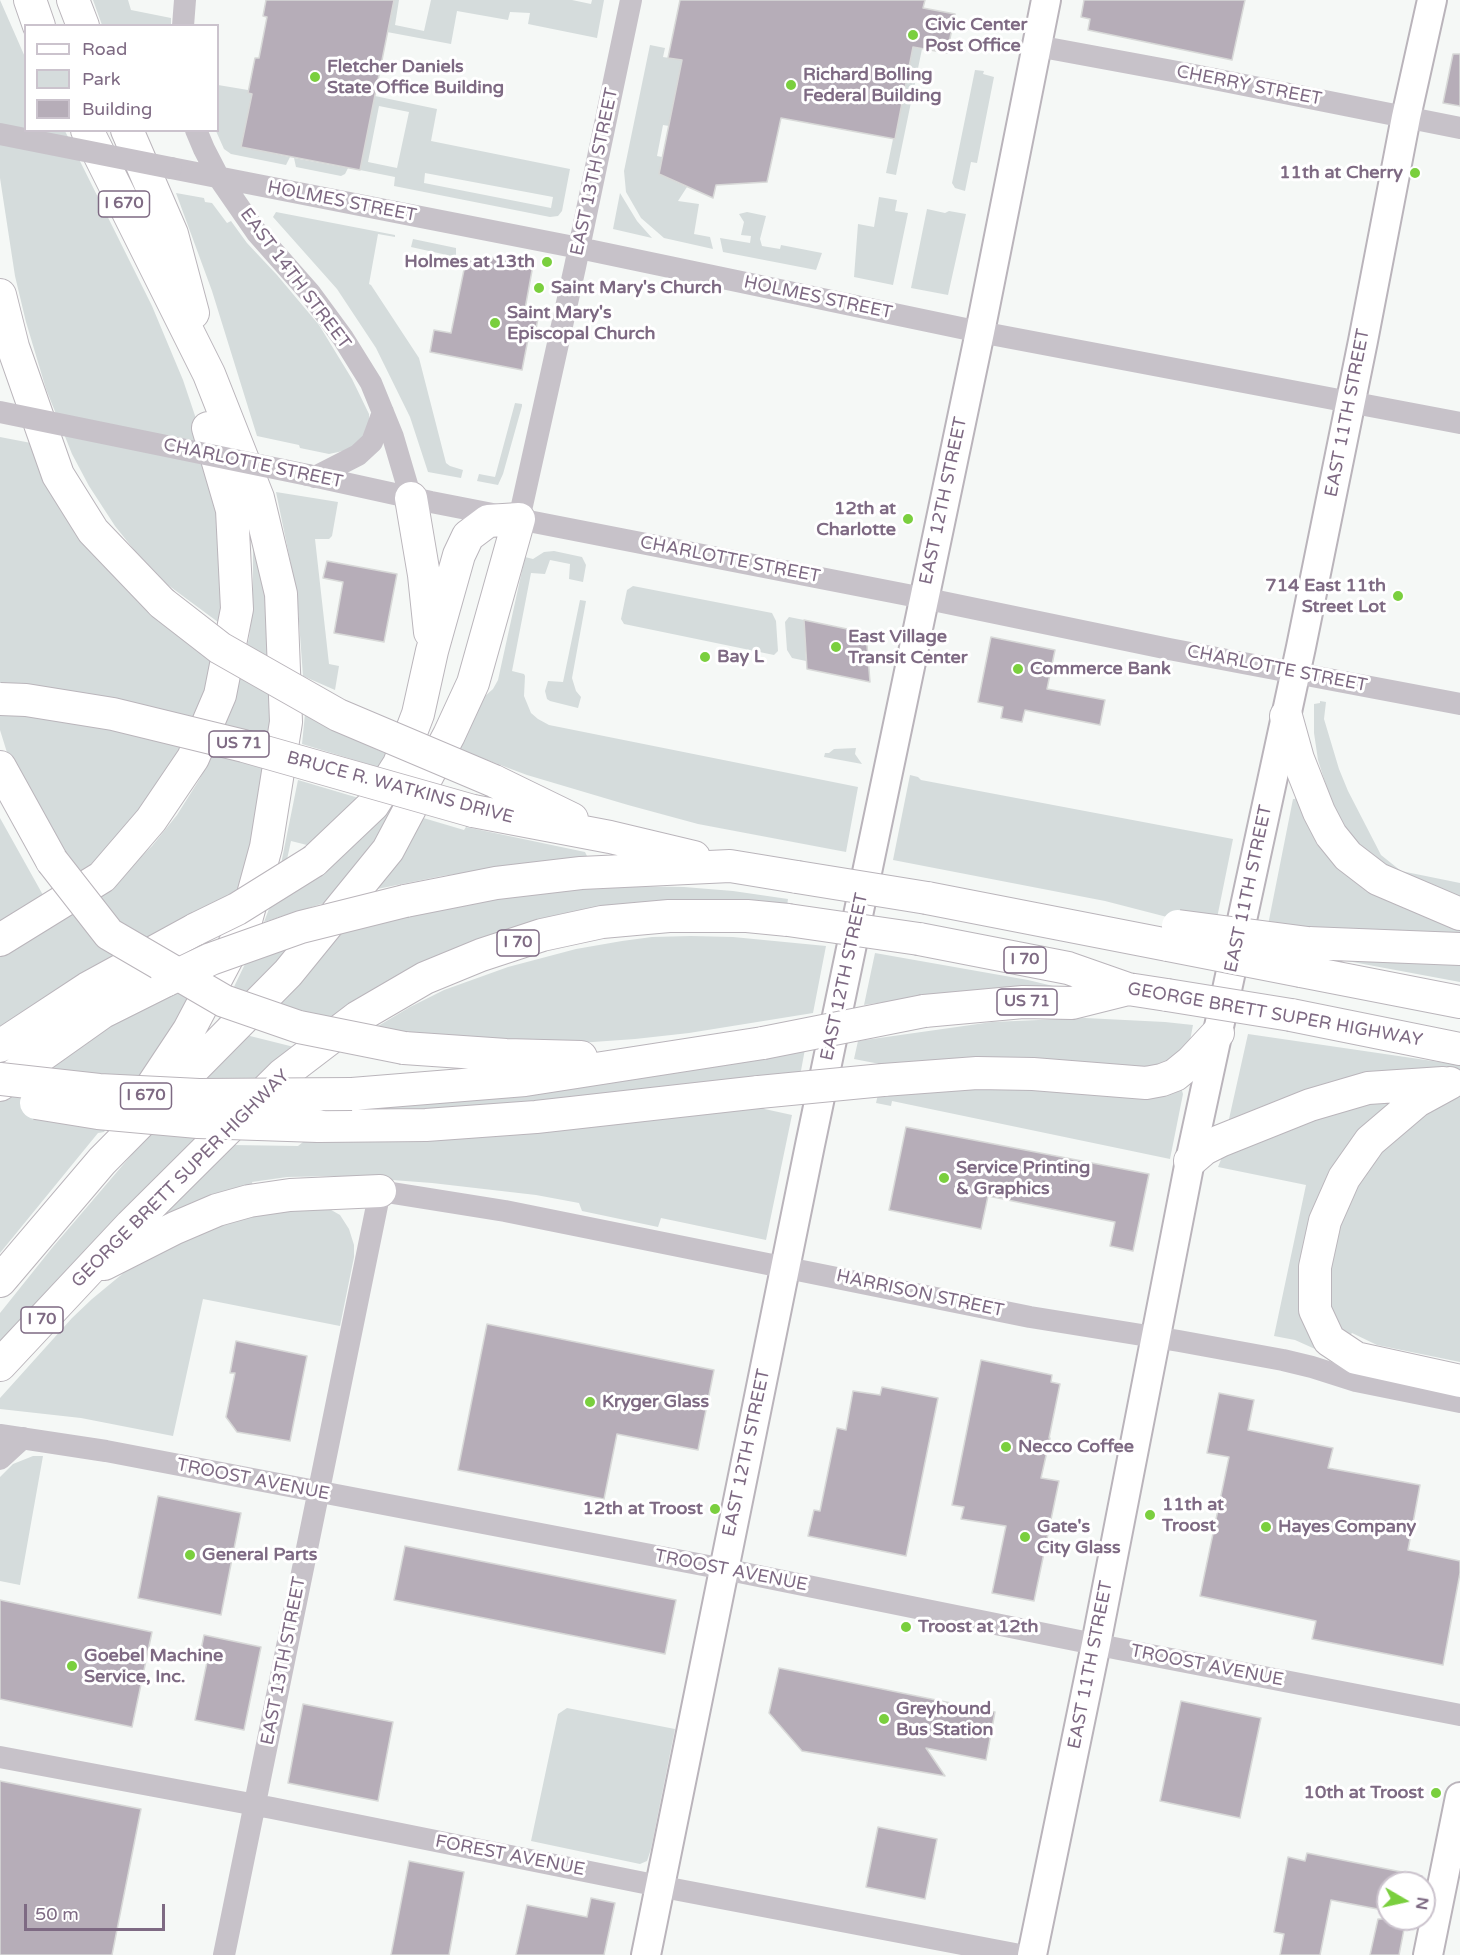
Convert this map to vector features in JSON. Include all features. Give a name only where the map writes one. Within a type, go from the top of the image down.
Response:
[{"type":"highway","points":[[30,0],[38,24]]},
{"type":"highway","points":[[73,0],[82,24]]},
{"type":"highway","name":"I 670","points":[[0,1281],[102,1161],[189,1030],[245,924],[266,847],[286,722],[281,594],[258,498],[209,374],[88,132]]},
{"type":"highway","points":[[128,132],[172,234],[209,374]]},
{"type":"highway","points":[[0,940],[102,877],[152,820],[193,758],[220,695],[237,609],[232,510],[160,278]]},
{"type":"highway","points":[[0,295],[14,347],[58,475],[93,531],[162,603],[220,648],[338,715],[494,781],[610,837]]},
{"type":"highway","points":[[411,498],[428,607],[432,651]]},
{"type":"highway","points":[[0,1046],[87,988],[196,928],[237,909],[314,861],[373,805],[399,764],[418,714],[432,651],[459,555],[468,536],[488,521],[519,519],[473,683],[449,735],[388,850],[288,973],[102,1161]]},
{"type":"highway","name":"BRUCE R. WATKINS DRIVE","points":[[0,699],[26,700],[113,714],[244,746],[473,811],[610,837],[730,866]]},
{"type":"highway","points":[[1286,716],[1298,759],[1319,812],[1331,835],[1348,856],[1378,879],[1460,914]]},
{"type":"highway","points":[[0,767],[52,861],[109,934],[224,1001],[299,1027],[404,1048],[506,1055],[657,1060]]},
{"type":"highway","name":"I 70","points":[[0,1085],[104,1012],[212,959],[301,927],[405,901],[495,883],[581,873],[730,866],[927,898],[1120,935],[1173,936],[1305,957]]},
{"type":"highway","name":"GEORGE BRETT SUPER HIGHWAY","points":[[0,1365],[131,1225],[282,1074],[358,1017],[424,978],[542,935],[602,922],[669,916],[747,916],[919,939],[1068,968],[1128,989],[1291,1015],[1460,1049]]},
{"type":"highway","points":[[1305,957],[1460,949]]},
{"type":"highway","points":[[1305,957],[1460,1002]]},
{"type":"highway","name":"US 71","points":[[0,1079],[99,1090],[199,1095],[352,1094],[525,1080],[763,1043],[924,1011],[1023,1002],[1072,1002],[1128,989]]},
{"type":"highway","points":[[0,1098],[98,1113],[198,1122],[318,1126],[426,1125],[536,1117],[759,1092],[976,1073],[1033,1074],[1146,1083],[1175,1075],[1191,1062],[1218,1033]]},
{"type":"highway","points":[[1190,1161],[1204,1149],[1220,1141],[1310,1105],[1368,1088],[1455,1083]]},
{"type":"highway","points":[[1455,1083],[1417,1101],[1370,1141],[1344,1178],[1325,1221],[1315,1267],[1315,1310],[1329,1340],[1356,1358],[1460,1381]]},
{"type":"highway","points":[[85,1274],[175,1228],[217,1210],[290,1195],[380,1191]]},
{"type":"main road","name":"EAST 12TH STREET","points":[[646,1955],[923,598],[980,332],[1046,0]]},
{"type":"main road","name":"EAST 11TH STREET","points":[[1032,1955],[1157,1338],[1190,1161],[1295,673],[1431,0]]},
{"type":"main road","points":[[1428,1955],[1460,1797]]},
{"type":"street","points":[[183,24],[184,0]]},
{"type":"street","name":"EAST 13TH STREET","points":[[519,519],[631,0]]},
{"type":"street","name":"CHERRY STREET","points":[[1037,46],[1460,128]]},
{"type":"street","name":"EAST 14TH STREET","points":[[197,132],[219,178],[257,232],[310,293],[343,338],[371,383],[383,412],[411,498]]},
{"type":"street","name":"HOLMES STREET","points":[[0,134],[579,248],[980,332],[1460,423]]},
{"type":"street","name":"CHARLOTTE STREET","points":[[0,412],[411,498],[1460,704]]},
{"type":"street","points":[[312,476],[358,455],[372,442],[383,412]]},
{"type":"street","name":"EAST 13TH STREET","points":[[224,1955],[380,1191]]},
{"type":"street","name":"HARRISON STREET","points":[[380,1191],[505,1211],[1030,1317],[1283,1360],[1356,1381],[1460,1402]]},
{"type":"street","name":"TROOST AVENUE","points":[[0,1435],[117,1453],[724,1569],[1460,1715]]},
{"type":"street","points":[[0,1459],[23,1437]]},
{"type":"street","name":"FOREST AVENUE","points":[[0,1757],[1020,1955]]},
{"type":"green space","points":[[0,0],[24,55],[24,132],[65,132],[152,306],[183,380],[220,490],[226,628],[168,585],[135,551],[115,526],[89,486],[72,454],[46,389],[26,322],[15,276],[0,178]]},
{"type":"green space","points":[[93,0],[128,0],[131,10],[171,18],[171,24],[102,24]]},
{"type":"green space","points":[[394,0],[399,0],[395,25],[424,31],[431,0],[572,0],[591,4],[592,0],[604,0],[597,38],[528,24],[530,13],[510,12],[508,20],[457,11],[451,44],[387,32]]},
{"type":"green space","points":[[650,45],[665,48],[663,57],[682,60],[669,126],[663,125],[657,156],[662,157],[659,174],[687,187],[678,201],[699,204],[694,234],[710,237],[713,249],[664,238],[641,218],[626,192],[624,171]]},
{"type":"green space","points":[[913,47],[922,49],[896,175],[886,173]]},
{"type":"green space","points":[[975,70],[984,71],[983,74],[994,77],[977,163],[971,162],[965,191],[955,188],[952,183]]},
{"type":"green space","points":[[219,85],[248,90],[248,93],[252,94],[242,147],[290,157],[286,165],[231,154],[224,149],[216,132],[219,132]]},
{"type":"green space","points":[[375,96],[437,109],[431,141],[570,169],[562,211],[558,216],[550,217],[394,186],[395,177],[360,170]],"holes":[[[379,106],[409,112],[397,168],[368,162]],[[425,173],[553,197],[551,208],[424,183]]]},
{"type":"green space","points":[[294,158],[348,168],[341,176],[296,167]]},
{"type":"green space","points":[[176,193],[204,198],[205,202],[212,203],[227,223],[231,221],[247,243],[319,325],[352,379],[369,414],[369,425],[357,448],[329,454],[257,436],[212,291]]},
{"type":"green space","points":[[620,193],[637,221],[652,238],[613,229]]},
{"type":"green space","points":[[879,197],[897,200],[895,211],[908,213],[893,285],[854,277],[858,224],[874,227]]},
{"type":"green space","points":[[927,209],[966,214],[948,295],[911,288]]},
{"type":"green space","points":[[276,212],[395,235],[395,237],[378,234],[369,284],[419,358],[446,463],[463,470],[461,478],[428,472],[410,417],[376,348],[337,289],[273,217]]},
{"type":"green space","points":[[747,212],[766,216],[760,239],[762,246],[780,249],[781,245],[822,253],[816,270],[723,252],[720,238],[750,243],[751,236],[741,235],[744,222],[739,214]]},
{"type":"green space","points":[[413,239],[456,248],[456,257],[411,247]]},
{"type":"green space","points":[[515,403],[522,404],[522,406],[498,485],[477,481],[479,474],[495,477]]},
{"type":"green space","points":[[0,437],[31,443],[217,664],[172,774],[78,882],[14,775],[0,730]]},
{"type":"green space","points":[[276,492],[338,502],[332,536],[329,539],[315,539],[329,664],[339,666],[335,690],[303,676],[297,594]]},
{"type":"green space","points":[[259,548],[269,597],[273,734],[241,892],[0,1036],[0,953],[25,942],[97,899],[152,846],[177,815],[199,780],[228,716],[249,638],[253,604],[253,549]]},
{"type":"green space","points":[[554,551],[582,557],[586,565],[583,582],[569,579],[570,564],[550,560],[545,574],[531,573],[512,671],[525,676],[524,696],[531,713],[549,725],[858,787],[846,852],[698,824],[527,775],[455,748],[485,696],[498,680],[525,557],[533,559],[544,552]]},
{"type":"green space","points":[[633,586],[772,613],[776,621],[778,651],[774,655],[624,624],[621,619],[627,590]]},
{"type":"green space","points":[[580,600],[586,601],[572,678],[576,691],[581,697],[578,708],[550,701],[545,691],[548,681],[563,682]]},
{"type":"green space","points":[[789,617],[804,620],[806,661],[792,658],[787,650],[785,622]]},
{"type":"green space","points":[[1320,701],[1326,702],[1324,719],[1339,769],[1381,855],[1401,871],[1460,883],[1460,905],[1399,877],[1358,844],[1337,817],[1322,787],[1326,785],[1318,760],[1314,733],[1314,704]]},
{"type":"green space","points":[[305,714],[389,755],[381,768],[302,744]]},
{"type":"green space","points":[[856,748],[855,754],[862,764],[824,757],[825,753],[834,749]]},
{"type":"green space","points":[[910,775],[921,780],[1233,839],[1216,923],[1167,917],[1105,901],[893,860]]},
{"type":"green space","points":[[298,780],[362,799],[311,846],[291,841],[286,864],[280,869]]},
{"type":"green space","points":[[1299,796],[1311,820],[1331,849],[1364,881],[1460,924],[1460,982],[1304,953],[1435,958],[1436,965],[1443,958],[1441,937],[1435,934],[1434,939],[1388,939],[1267,930],[1293,799]]},
{"type":"green space","points":[[383,805],[401,810],[337,899],[264,922],[272,901]]},
{"type":"green space","points":[[420,817],[464,830],[466,827],[585,852],[589,860],[515,866],[442,876],[367,891]]},
{"type":"green space","points":[[0,818],[48,904],[0,929]]},
{"type":"green space","points":[[624,886],[684,887],[788,899],[787,906],[669,903],[352,1004],[324,1022],[265,1007],[329,935],[387,919],[525,893]]},
{"type":"green space","points":[[652,937],[733,937],[826,946],[813,1013],[689,1033],[551,1045],[368,1032],[444,990],[508,967],[576,949],[622,941]]},
{"type":"green space","points":[[300,944],[223,1025],[218,1020],[246,962]]},
{"type":"green space","points":[[875,953],[1053,986],[920,997],[864,1005]]},
{"type":"green space","points":[[206,979],[168,1046],[104,1132],[98,1133],[0,1253],[0,1095],[121,1018]]},
{"type":"green space","points":[[1085,1018],[1193,1025],[1189,1046],[1177,1058],[1147,1069],[1014,1058],[885,1065],[854,1059],[858,1041],[992,1022]]},
{"type":"green space","points":[[242,1034],[294,1047],[252,1083],[196,1082]]},
{"type":"green space","points":[[1248,1034],[1460,1065],[1460,1072],[1242,1121],[1229,1119]]},
{"type":"green space","points":[[805,1049],[800,1076],[674,1092],[353,1117],[365,1106]]},
{"type":"green space","points":[[959,1087],[1043,1089],[1131,1098],[1181,1087],[1183,1094],[1170,1159],[892,1101],[891,1106],[876,1103],[879,1090]]},
{"type":"green space","points":[[1460,1095],[1460,1362],[1377,1345],[1352,1333],[1346,1340],[1325,1306],[1339,1211],[1388,1137],[1447,1099]]},
{"type":"green space","points":[[1399,1098],[1377,1114],[1365,1127],[1300,1277],[1299,1295],[1302,1309],[1324,1353],[1295,1340],[1274,1336],[1306,1185],[1218,1167],[1222,1157],[1226,1151],[1345,1103]]},
{"type":"green space","points":[[760,1103],[760,1108],[792,1115],[766,1240],[661,1218],[658,1227],[582,1211],[579,1203],[536,1195],[432,1183],[339,1176],[287,1177],[252,1182],[255,1193],[153,1226],[232,1145],[298,1146],[303,1142],[377,1141]]},
{"type":"green space","points":[[151,1132],[200,1135],[0,1342],[0,1313]]},
{"type":"green space","points":[[326,1207],[340,1215],[349,1229],[354,1245],[354,1257],[340,1326],[203,1299],[173,1436],[81,1418],[0,1409],[0,1398],[72,1318],[138,1261],[239,1214]]},
{"type":"green space","points":[[33,1456],[43,1456],[20,1585],[0,1581],[0,1477],[13,1464]]},
{"type":"green space","points":[[567,1708],[675,1729],[647,1861],[640,1864],[531,1841],[558,1714]]},
{"type":"building","name":"Fletcher Daniels State Office Building","points":[[266,0],[394,0],[360,170],[241,147],[252,94],[248,93],[255,58],[259,58],[267,17],[263,16]]},
{"type":"building","name":"Richard Bolling Federal Building","points":[[680,0],[925,0],[923,8],[955,14],[947,53],[913,47],[895,139],[781,118],[767,182],[716,185],[713,198],[659,174],[682,60],[668,58]]},
{"type":"building","points":[[1084,0],[1245,0],[1232,60],[1088,30],[1090,19],[1081,17]]},
{"type":"building","points":[[1453,54],[1460,54],[1460,106],[1443,103]]},
{"type":"building","name":"Saint Mary's Episcopal Church","points":[[484,256],[533,265],[525,309],[539,312],[535,335],[529,334],[522,370],[430,352],[434,330],[451,333],[466,260],[483,263]]},
{"type":"building","points":[[327,561],[397,574],[384,642],[334,633],[343,582],[323,578]]},
{"type":"building","name":"East Village Transit Center","points":[[804,620],[866,633],[870,682],[807,669]]},
{"type":"building","name":"Commerce Bank","points":[[991,637],[1055,650],[1047,689],[1105,700],[1100,725],[1025,710],[1022,722],[1001,718],[1003,707],[978,702]]},
{"type":"building","points":[[906,1127],[1149,1174],[1133,1251],[1110,1246],[1115,1222],[988,1196],[981,1229],[889,1210]]},
{"type":"building","name":"Kryger Glass","points":[[487,1324],[714,1370],[698,1450],[617,1434],[604,1499],[458,1470]]},
{"type":"building","points":[[236,1341],[307,1356],[290,1441],[237,1432],[226,1417],[235,1373],[230,1373]]},
{"type":"building","name":"Necco Coffee","points":[[981,1360],[1052,1375],[1051,1382],[1060,1384],[1041,1478],[1059,1481],[1034,1601],[992,1593],[1006,1526],[961,1519],[964,1507],[952,1505]]},
{"type":"building","points":[[882,1387],[938,1398],[906,1556],[808,1536],[814,1510],[820,1511],[837,1428],[846,1430],[853,1391],[880,1395]]},
{"type":"building","points":[[1219,1393],[1254,1400],[1248,1430],[1333,1448],[1328,1468],[1420,1485],[1408,1550],[1460,1561],[1460,1573],[1443,1665],[1312,1639],[1316,1621],[1200,1596],[1229,1457],[1207,1453]]},
{"type":"building","name":"General Parts","points":[[158,1496],[241,1513],[221,1615],[138,1598]]},
{"type":"building","points":[[405,1546],[676,1600],[665,1654],[394,1600]]},
{"type":"building","name":"Goebel Machine Service, Inc.","points":[[0,1600],[152,1632],[132,1727],[0,1699]]},
{"type":"building","points":[[204,1635],[261,1647],[244,1730],[195,1720],[207,1662],[199,1660]]},
{"type":"building","name":"Greyhound Bus Station","points":[[779,1668],[995,1712],[986,1760],[926,1748],[945,1776],[802,1751],[769,1713]]},
{"type":"building","points":[[1181,1701],[1261,1718],[1240,1818],[1160,1801]]},
{"type":"building","points":[[303,1704],[393,1722],[378,1801],[288,1783]]},
{"type":"building","points":[[0,1781],[141,1809],[112,1955],[0,1955]]},
{"type":"building","points":[[878,1827],[937,1839],[925,1899],[866,1887]]},
{"type":"building","points":[[1307,1853],[1397,1871],[1376,1871],[1376,1909],[1331,1900],[1320,1955],[1280,1955],[1284,1934],[1274,1932],[1288,1857],[1305,1861]]},
{"type":"building","points":[[409,1861],[464,1872],[449,1955],[391,1955]]},
{"type":"building","points":[[591,1898],[615,1903],[604,1955],[516,1955],[527,1905],[587,1917]]},
{"type":"building","points":[[1376,1928],[1376,1931],[1404,1931],[1399,1955],[1370,1955]]},
{"type":"place","name":"Civic Center Post Office","points":[[913,35]]},
{"type":"place","name":"Fletcher Daniels State Office Building","points":[[315,77]]},
{"type":"place","name":"Richard Bolling Federal Building","points":[[791,85]]},
{"type":"place","name":"11th at Cherry","points":[[1415,173]]},
{"type":"place","name":"Holmes at 13th","points":[[547,262]]},
{"type":"place","name":"Saint Mary's Church","points":[[539,288]]},
{"type":"place","name":"Saint Mary's Episcopal Church","points":[[495,323]]},
{"type":"place","name":"12th at Charlotte","points":[[908,519]]},
{"type":"place","name":"714 East 11th Street Lot","points":[[1398,596]]},
{"type":"place","name":"East Village Transit Center","points":[[836,647]]},
{"type":"place","name":"Bay L","points":[[705,657]]},
{"type":"place","name":"Commerce Bank","points":[[1018,669]]},
{"type":"place","name":"Service Printing & Graphics","points":[[944,1178]]},
{"type":"place","name":"Kryger Glass","points":[[590,1402]]},
{"type":"place","name":"Necco Coffee","points":[[1006,1447]]},
{"type":"place","name":"12th at Troost","points":[[715,1509]]},
{"type":"place","name":"11th at Troost","points":[[1150,1515]]},
{"type":"place","name":"Hayes Company","points":[[1266,1527]]},
{"type":"place","name":"Gate's City Glass","points":[[1025,1537]]},
{"type":"place","name":"General Parts","points":[[190,1555]]},
{"type":"place","name":"Troost at 12th","points":[[906,1627]]},
{"type":"place","name":"Goebel Machine Service, Inc.","points":[[72,1666]]},
{"type":"place","name":"Greyhound Bus Station","points":[[884,1719]]},
{"type":"place","name":"10th at Troost","points":[[1436,1793]]}]
